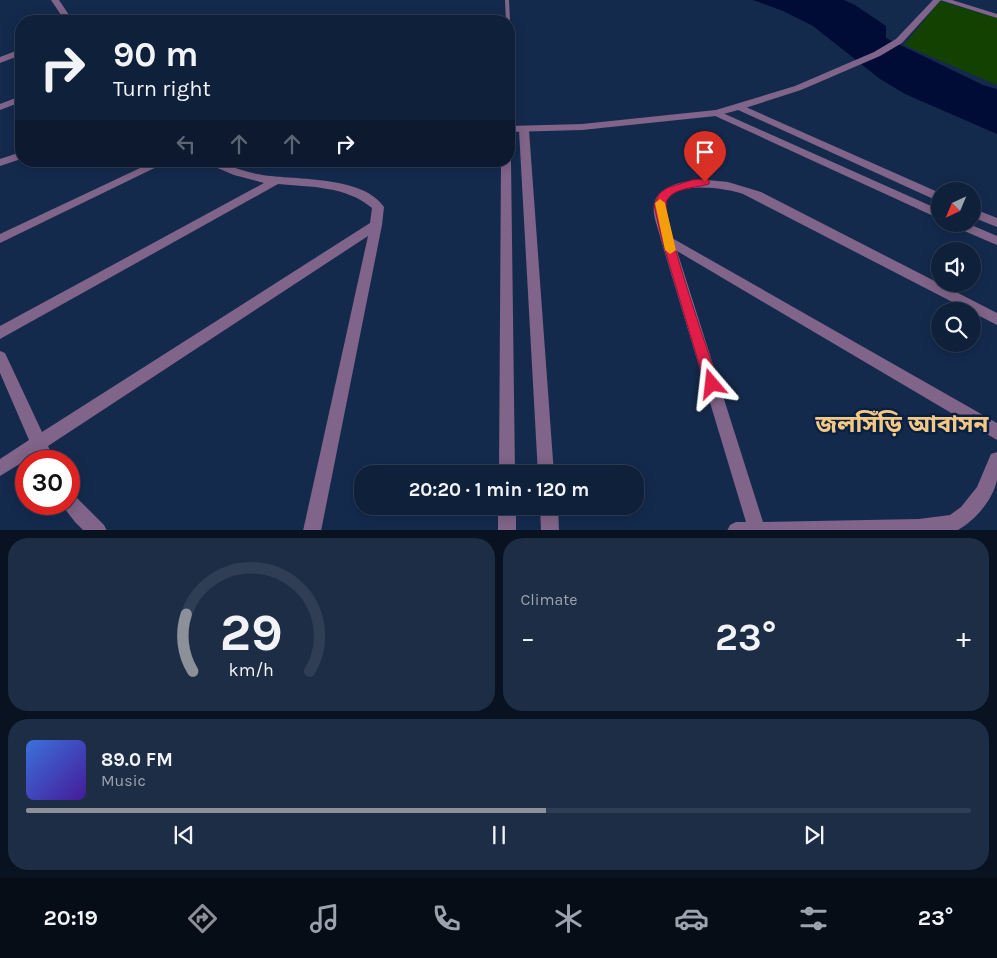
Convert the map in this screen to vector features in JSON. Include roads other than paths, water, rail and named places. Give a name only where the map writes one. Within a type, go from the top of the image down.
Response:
[{"type":"street","points":[[55,0],[65,15]]},
{"type":"street","points":[[515,130],[582,127],[716,113],[739,107],[798,88],[855,65],[899,41],[937,0]]},
{"type":"street","points":[[944,0],[997,16]]},
{"type":"street","points":[[0,60],[15,54]]},
{"type":"street","points":[[0,107],[15,101]]},
{"type":"street","points":[[739,107],[931,194]]},
{"type":"street","points":[[716,113],[931,211]]},
{"type":"street","points":[[524,130],[545,465]]},
{"type":"street","points":[[0,164],[15,158]]},
{"type":"street","points":[[0,240],[152,167]]},
{"type":"street","points":[[225,167],[276,181],[355,191],[371,199],[378,207],[376,225],[312,530]]},
{"type":"street","points":[[506,167],[507,465]]},
{"type":"street","points":[[0,333],[276,181]]},
{"type":"street","points":[[757,529],[667,240],[659,205],[663,196],[670,191],[692,183],[705,182],[739,188],[757,195],[997,318]]},
{"type":"street","points":[[981,216],[997,223]]},
{"type":"street","points":[[0,468],[376,225]]},
{"type":"street","points":[[977,232],[997,241]]},
{"type":"street","points":[[667,240],[997,432]]},
{"type":"street","points":[[0,357],[43,450]]},
{"type":"street","points":[[736,530],[919,528],[953,523],[967,513],[983,493],[997,460]]},
{"type":"street","points":[[80,515],[98,530]]},
{"type":"street","points":[[507,515],[507,530]]},
{"type":"street","points":[[549,515],[550,530]]},
{"type":"lane","points":[[506,0],[507,15]]},
{"type":"water","points":[[753,0],[844,0],[855,5],[886,26],[886,38],[983,85],[997,89],[997,134],[905,94],[880,79],[813,26],[783,11]]},
{"type":"district","name":"জলসিঁড়ি আবাসন","points":[[902,424]]}]
